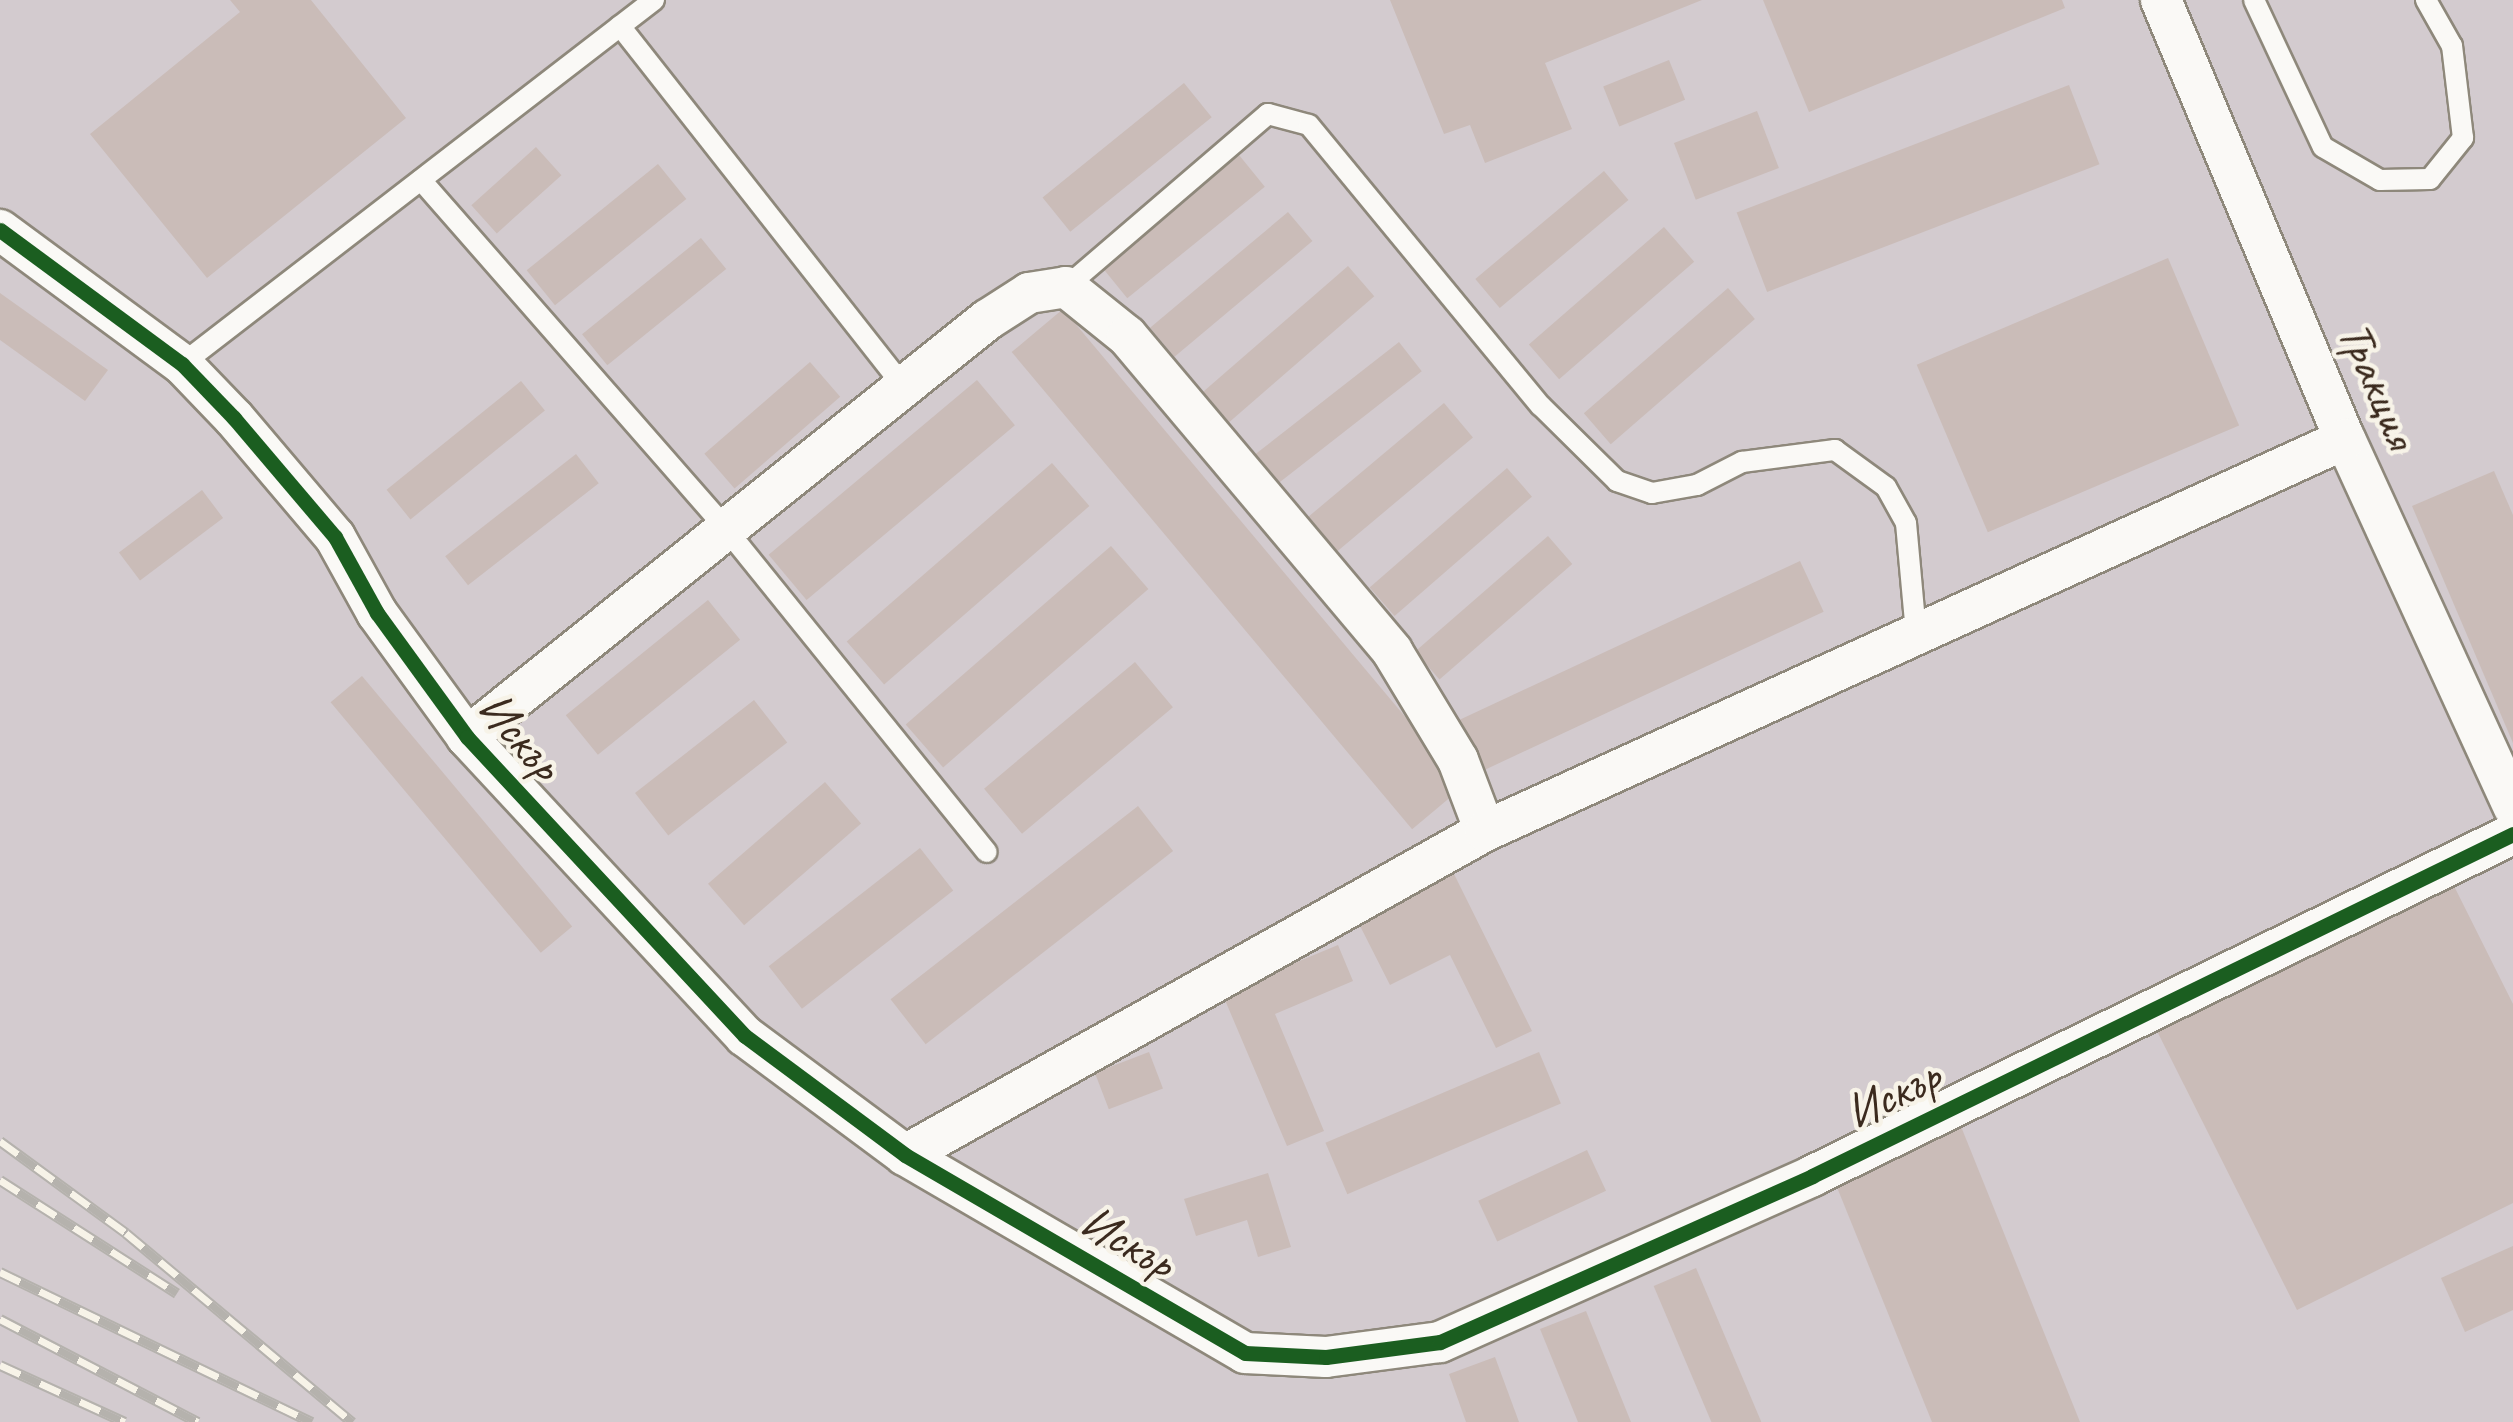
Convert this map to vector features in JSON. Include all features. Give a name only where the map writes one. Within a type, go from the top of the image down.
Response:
[{"type":"street","name":"Тракция","points":[[2161,0],[2345,439],[2513,806]]},
{"type":"street","name":"Искър","points":[[0,230],[182,364],[336,537],[377,613],[467,737],[745,1036],[905,1155],[1245,1353],[1326,1358],[1440,1342],[1812,1176],[2513,834]]},
{"type":"street","points":[[467,737],[904,385],[1029,293],[1066,288],[1127,336],[1392,651],[1458,760],[1485,831]]},
{"type":"street","points":[[905,1155],[1485,831],[1636,767],[1916,632],[2040,582],[2345,439]]},
{"type":"lane","points":[[182,364],[654,0]]},
{"type":"lane","points":[[2254,0],[2323,147],[2380,180],[2430,179],[2463,138],[2452,46],[2426,0]]},
{"type":"lane","points":[[620,26],[904,385]]},
{"type":"lane","points":[[1066,288],[1268,114],[1309,125],[1540,406],[1617,482],[1652,493],[1697,484],[1742,462],[1835,450],[1886,487],[1906,523],[1916,632]]},
{"type":"lane","points":[[421,180],[726,530],[986,852]]},
{"type":"shaded area","points":[[0,0],[2513,0],[2513,1422],[0,1422]]},
{"type":"building","points":[[230,0],[311,0],[406,118],[207,278],[90,134],[240,12]]},
{"type":"building","points":[[1390,0],[1702,0],[1545,63],[1572,129],[1485,163],[1470,125],[1444,134]]},
{"type":"building","points":[[1763,0],[2062,0],[2065,8],[1809,112]]},
{"type":"building","points":[[1669,60],[1685,100],[1619,126],[1603,87]]},
{"type":"building","points":[[1184,83],[1212,117],[1070,232],[1043,198]]},
{"type":"building","points":[[2069,85],[2099,164],[1767,292],[1737,213]]},
{"type":"building","points":[[1757,111],[1779,168],[1696,200],[1674,143]]},
{"type":"building","points":[[536,147],[561,175],[497,233],[471,205]]},
{"type":"building","points":[[1239,155],[1265,187],[1127,298],[1101,266]]},
{"type":"building","points":[[658,164],[686,199],[555,305],[527,270]]},
{"type":"building","points":[[1604,171],[1628,200],[1500,308],[1475,279]]},
{"type":"building","points":[[1288,212],[1312,241],[1175,357],[1150,328]]},
{"type":"building","points":[[1664,227],[1694,262],[1559,379],[1529,344]]},
{"type":"building","points":[[701,238],[726,269],[607,365],[582,334]]},
{"type":"building","points":[[2168,258],[2239,426],[1988,532],[1917,365]]},
{"type":"building","points":[[1348,266],[1374,296],[1229,423],[1202,393]]},
{"type":"building","points":[[1728,288],[1755,319],[1611,444],[1584,413]]},
{"type":"building","points":[[0,293],[108,370],[85,401],[0,340]]},
{"type":"building","points":[[1063,309],[1463,786],[1412,829],[1012,352]]},
{"type":"building","points":[[1399,342],[1422,371],[1278,483],[1256,454]]},
{"type":"building","points":[[810,362],[840,397],[735,489],[704,454]]},
{"type":"building","points":[[977,380],[1015,425],[807,600],[769,555]]},
{"type":"building","points":[[521,381],[545,411],[410,519],[387,490]]},
{"type":"building","points":[[1444,403],[1473,437],[1337,551],[1308,517]]},
{"type":"building","points":[[576,454],[599,483],[468,585],[445,556]]},
{"type":"building","points":[[1052,463],[1089,506],[884,684],[847,641]]},
{"type":"building","points":[[1507,468],[1532,497],[1395,616],[1370,587]]},
{"type":"building","points":[[2494,471],[2513,515],[2513,743],[2412,506]]},
{"type":"building","points":[[202,490],[223,518],[140,581],[119,553]]},
{"type":"building","points":[[1548,536],[1572,564],[1439,679],[1415,651]]},
{"type":"building","points":[[1111,546],[1148,589],[943,767],[906,724]]},
{"type":"building","points":[[1800,561],[1824,612],[1480,772],[1457,721]]},
{"type":"building","points":[[708,600],[740,640],[598,755],[566,715]]},
{"type":"building","points":[[1135,662],[1173,707],[1022,834],[984,789]]},
{"type":"building","points":[[362,676],[572,926],[541,953],[331,702]]},
{"type":"building","points":[[754,700],[787,743],[668,836],[635,793]]},
{"type":"building","points":[[825,782],[861,824],[744,925],[708,884]]},
{"type":"building","points":[[1138,806],[1173,851],[926,1044],[891,999]]},
{"type":"building","points":[[920,848],[953,891],[802,1009],[769,966]]},
{"type":"building","points":[[1453,872],[1532,1031],[1496,1048],[1450,955],[1390,985],[1357,920]]},
{"type":"building","points":[[2453,884],[2513,1004],[2513,1203],[2297,1310],[2157,1031]]},
{"type":"building","points":[[1338,945],[1353,981],[1275,1014],[1324,1131],[1287,1146],[1222,993]]},
{"type":"building","points":[[1149,1052],[1163,1088],[1109,1109],[1095,1073]]},
{"type":"building","points":[[1539,1052],[1561,1104],[1347,1194],[1325,1143]]},
{"type":"building","points":[[1958,1119],[2080,1422],[1932,1422],[1830,1170]]},
{"type":"building","points":[[1587,1150],[1606,1191],[1497,1241],[1478,1201]]},
{"type":"building","points":[[1268,1173],[1291,1247],[1258,1257],[1247,1220],[1196,1236],[1184,1199]]},
{"type":"building","points":[[2513,1246],[2513,1310],[2465,1332],[2441,1278]]},
{"type":"building","points":[[1696,1268],[1761,1422],[1711,1422],[1654,1286]]},
{"type":"building","points":[[1586,1311],[1631,1422],[1578,1422],[1540,1329]]},
{"type":"building","points":[[1495,1357],[1519,1422],[1466,1422],[1449,1374]]},
{"type":"railway","points":[[0,1141],[126,1233],[352,1422]]},
{"type":"railway","points":[[0,1180],[177,1293]]},
{"type":"railway","points":[[0,1272],[312,1422]]},
{"type":"railway","points":[[0,1319],[198,1422]]},
{"type":"railway","points":[[0,1365],[125,1422]]},
{"type":"cycle path","points":[[0,230],[182,364],[234,418],[335,537],[377,613],[467,737],[745,1036],[905,1155],[1245,1353],[1326,1357],[1440,1342],[1812,1176],[2513,834]]}]
